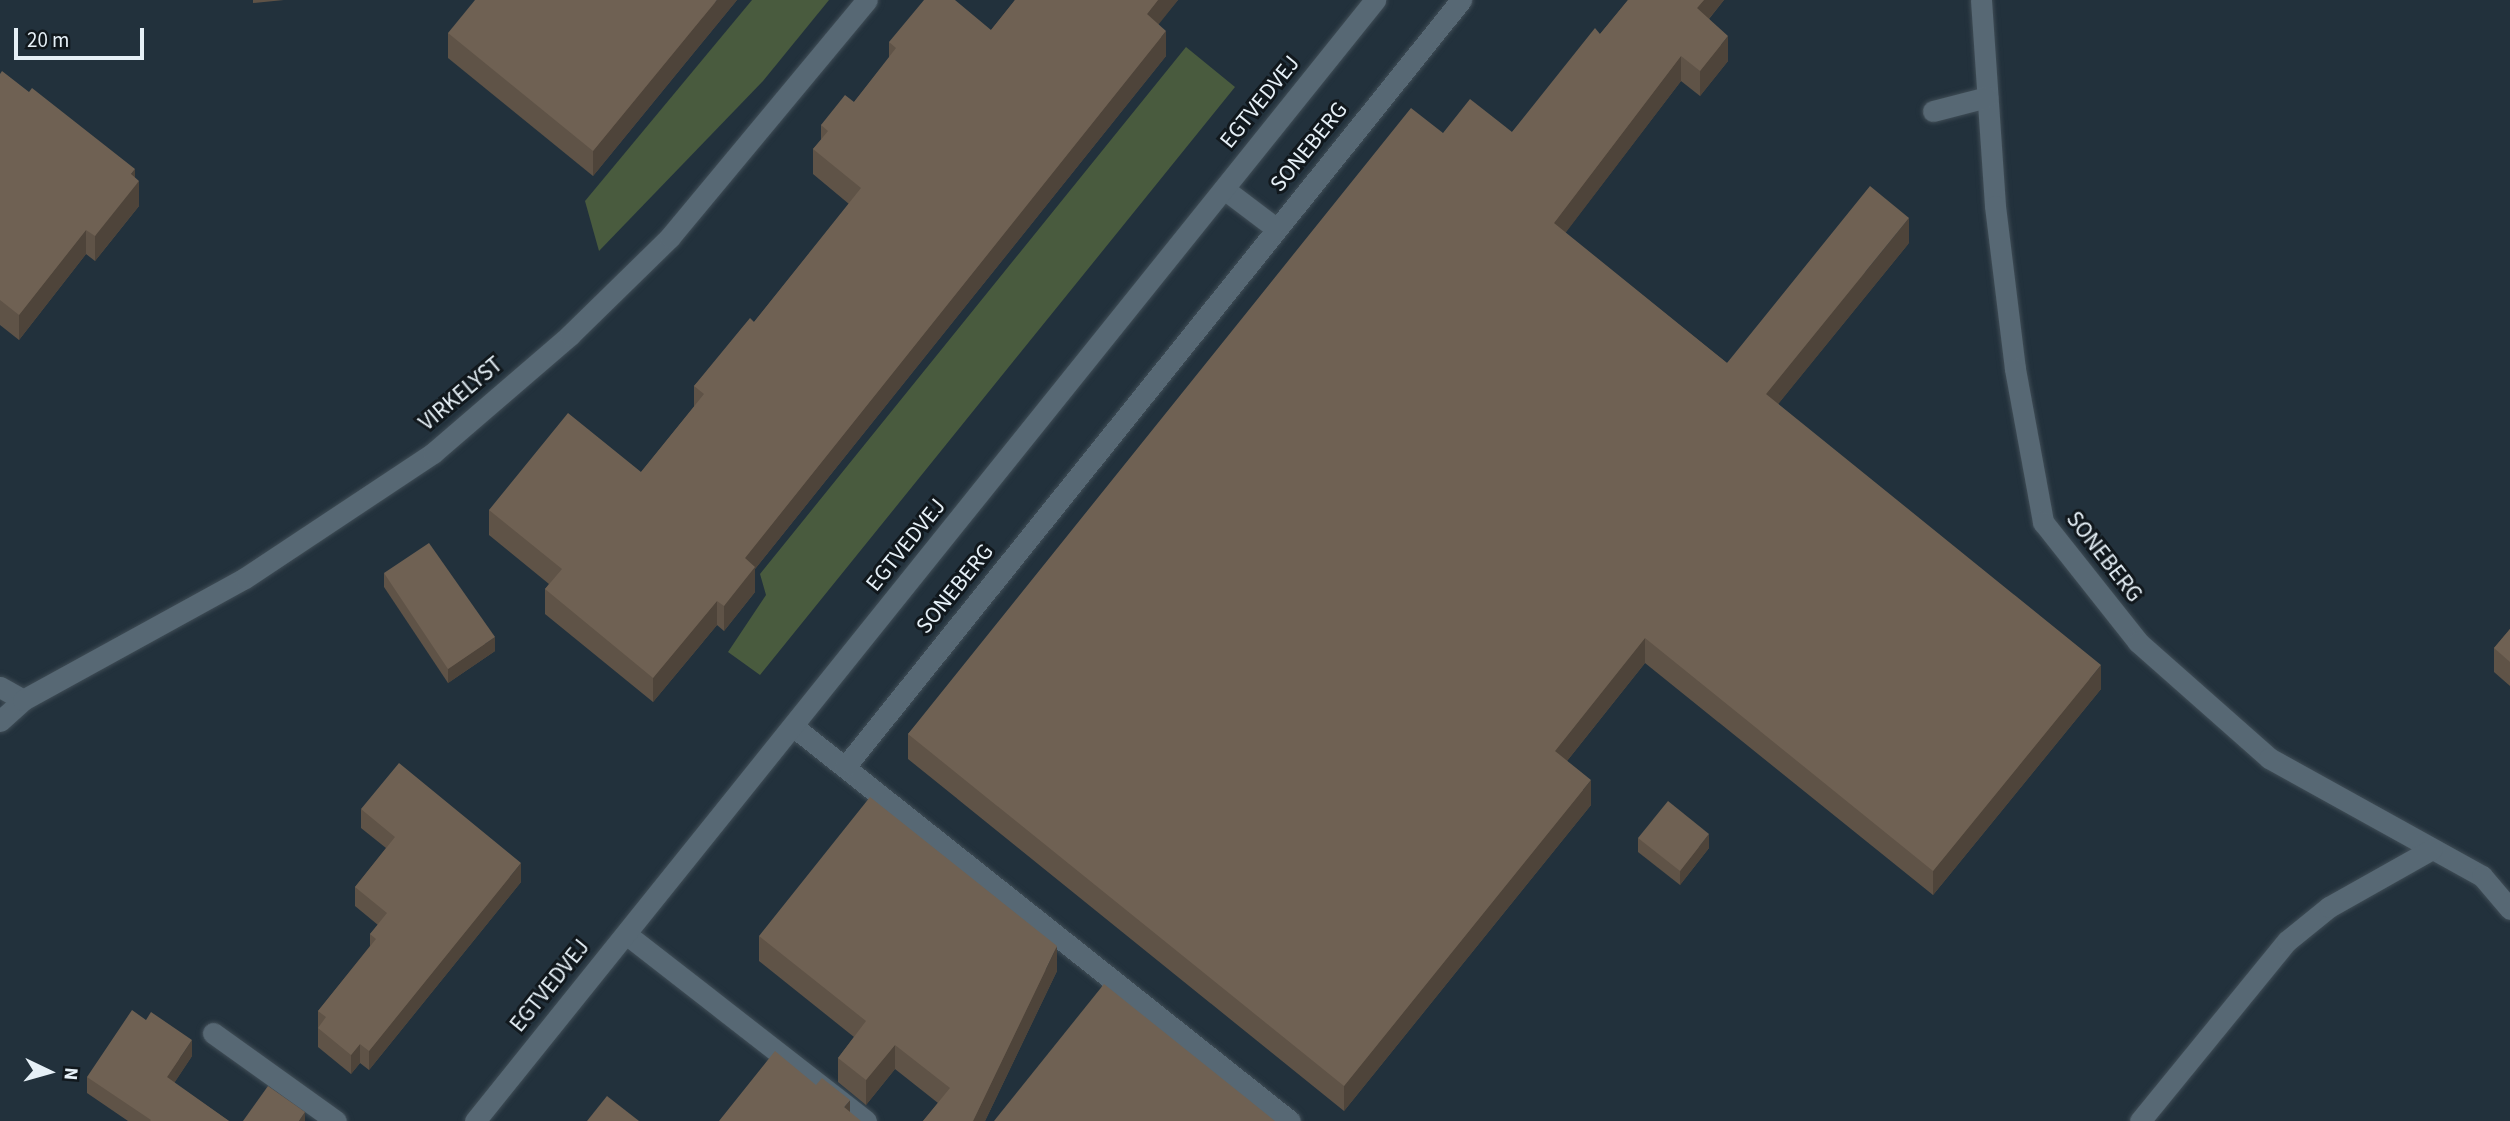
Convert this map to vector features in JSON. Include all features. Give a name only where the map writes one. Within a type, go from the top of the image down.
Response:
[{"type":"street","name":"VIRKELYST","points":[[0,722],[23,700],[245,578],[433,453],[570,335],[670,237],[867,0]]},
{"type":"street","name":"EGTVEDVEJ","points":[[475,1121],[1375,0]]},
{"type":"street","name":"SONEBERG","points":[[845,767],[1461,0]]},
{"type":"street","name":"SONEBERG","points":[[1981,0],[1987,97],[2015,369],[2043,522],[2138,642],[2269,758],[2482,876],[2510,909]]},
{"type":"street","points":[[1933,111],[1987,97]]},
{"type":"street","points":[[1224,190],[1277,229]]},
{"type":"street","points":[[0,687],[23,700]]},
{"type":"street","points":[[794,727],[1290,1121]]},
{"type":"street","points":[[2140,1121],[2287,941],[2329,907],[2432,849]]},
{"type":"street","points":[[626,934],[866,1121]]},
{"type":"street","points":[[213,1033],[336,1121]]},
{"type":"green space","points":[[752,0],[829,0],[763,81],[599,251],[585,201]]},
{"type":"green space","points":[[1186,47],[1235,87],[760,675],[728,652],[766,595],[760,574]]},
{"type":"building","points":[[475,0],[717,0],[593,151],[448,33]]},
{"type":"building","points":[[924,0],[955,0],[991,30],[1015,0],[1158,0],[1147,14],[1166,31],[745,558],[755,567],[724,606],[717,601],[653,678],[545,589],[562,569],[489,510],[568,413],[641,472],[704,394],[694,386],[750,318],[754,322],[861,188],[813,149],[828,131],[821,125],[845,95],[854,102],[896,48],[889,42]]},
{"type":"building","points":[[1628,0],[1704,0],[1697,8],[1728,36],[1700,71],[1681,56],[1554,223],[1727,363],[1870,186],[1909,218],[1766,394],[2101,665],[1933,871],[1645,638],[1555,751],[1591,780],[1344,1086],[908,734],[1411,108],[1443,133],[1470,99],[1512,132],[1595,28],[1600,34]]},
{"type":"building","points":[[2,71],[29,92],[32,88],[135,169],[131,174],[139,181],[95,236],[86,230],[19,315],[0,300]]},
{"type":"building","points":[[429,543],[495,637],[448,669],[384,573]]},
{"type":"building","points":[[2510,629],[2510,662],[2494,648]]},
{"type":"building","points":[[399,763],[521,863],[369,1051],[360,1044],[351,1055],[318,1028],[326,1017],[318,1011],[376,939],[370,934],[387,913],[355,887],[395,837],[361,809]]},
{"type":"building","points":[[870,797],[1057,946],[973,1121],[923,1121],[950,1088],[895,1045],[866,1080],[838,1058],[866,1021],[759,936]]},
{"type":"building","points":[[1668,801],[1709,834],[1680,871],[1638,838]]},
{"type":"building","points":[[1104,984],[1275,1121],[994,1121]]},
{"type":"building","points":[[132,1010],[146,1020],[151,1012],[192,1040],[167,1077],[229,1121],[150,1121],[87,1077]]},
{"type":"building","points":[[775,1051],[816,1085],[822,1078],[850,1100],[844,1107],[861,1121],[719,1121]]},
{"type":"building","points":[[268,1086],[305,1112],[299,1121],[243,1121]]},
{"type":"building","points":[[607,1096],[639,1121],[587,1121]]}]
